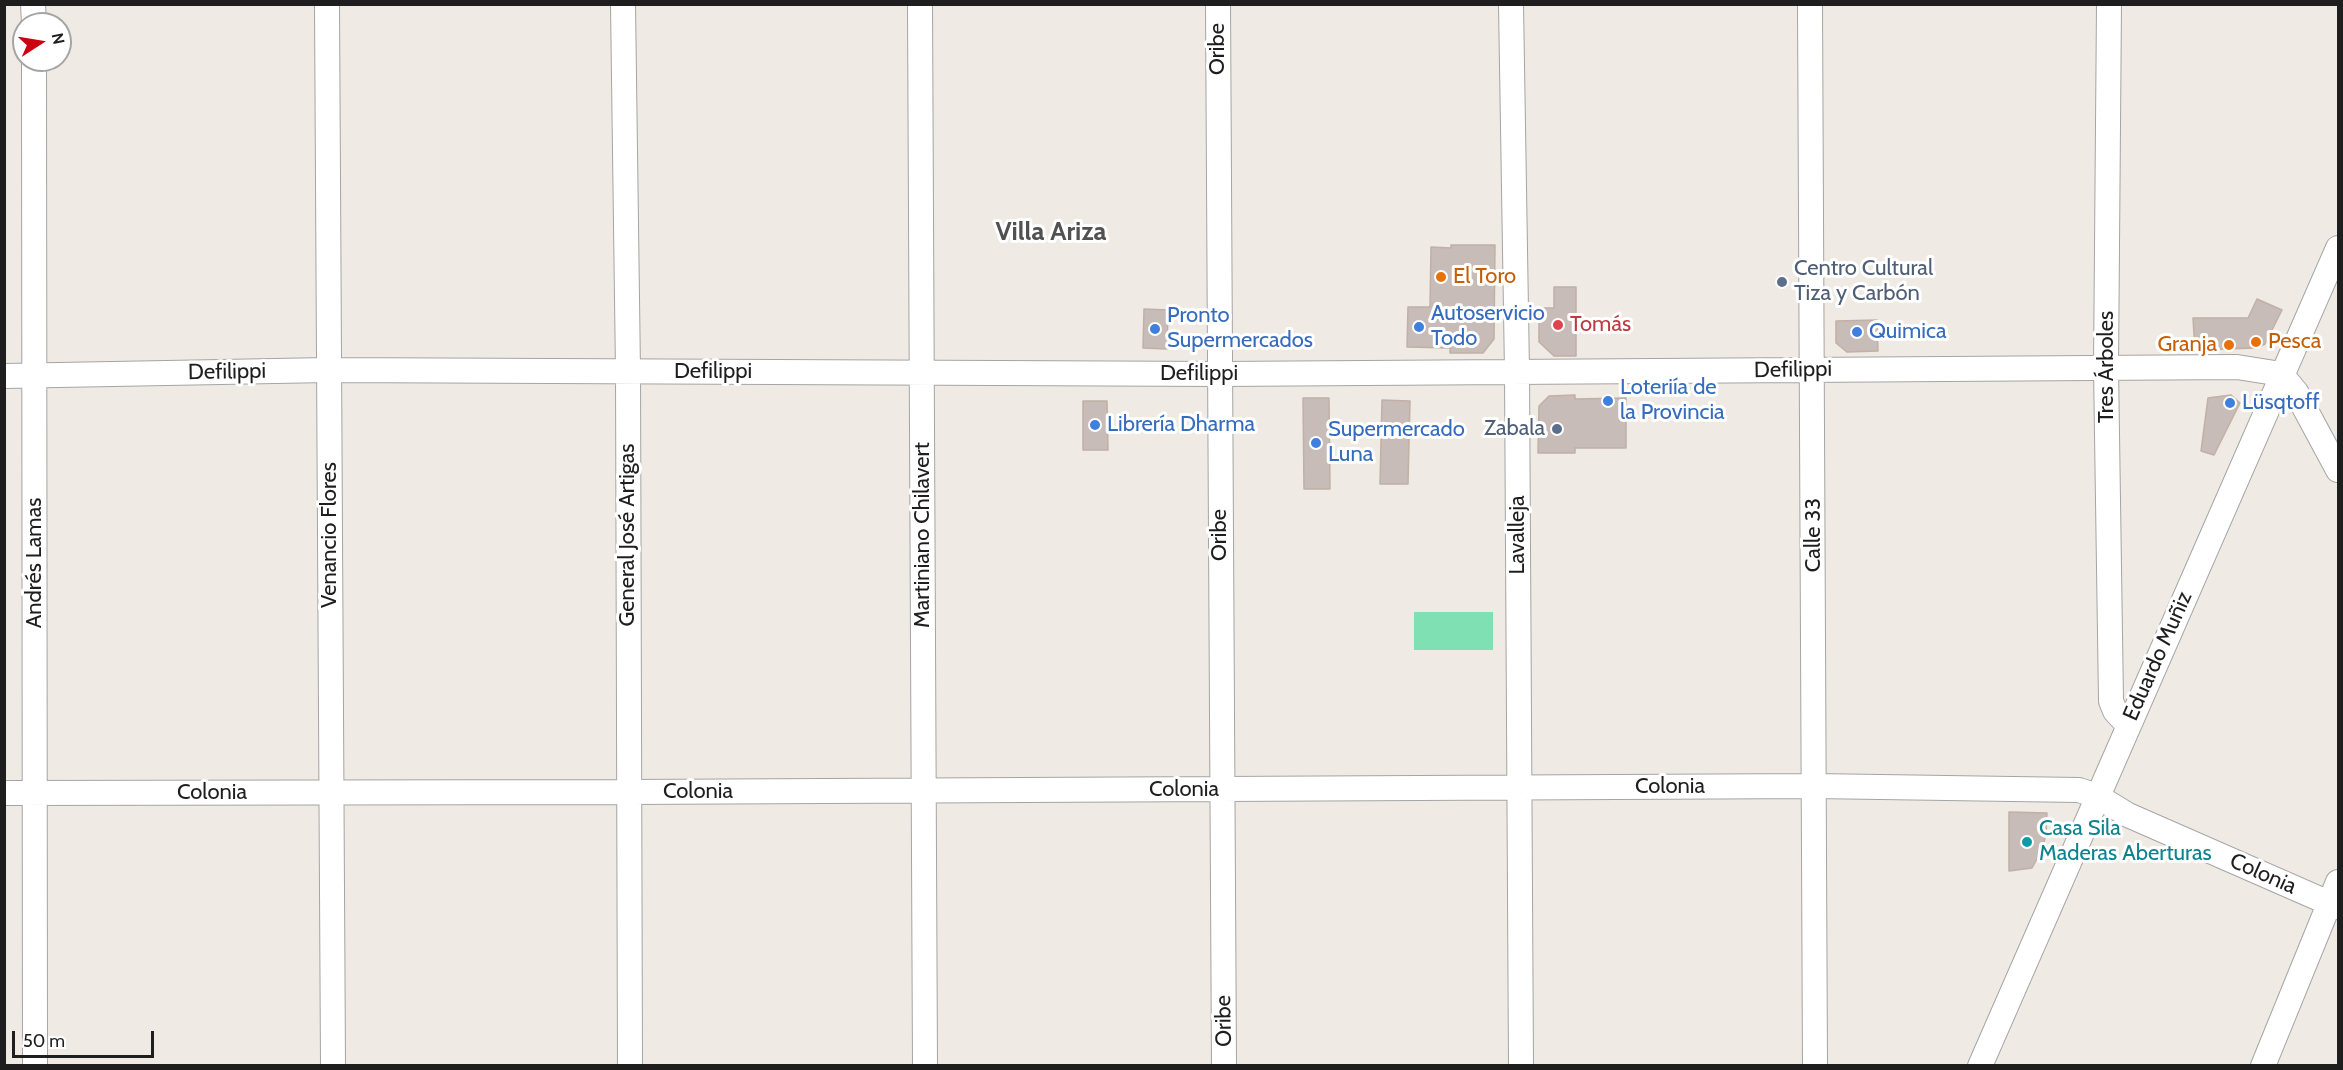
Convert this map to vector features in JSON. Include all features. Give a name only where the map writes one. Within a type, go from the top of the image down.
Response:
[{"type":"street","name":"Venancio Flores","points":[[327,4],[333,1065]]},
{"type":"street","name":"General José Artigas","points":[[623,4],[628,371],[630,1065]]},
{"type":"street","name":"Martiniano Chilavert","points":[[920,4],[925,1065]]},
{"type":"street","name":"Oribe","points":[[1218,4],[1224,1065]]},
{"type":"street","name":"Lavalleja","points":[[1511,4],[1517,372],[1521,1065]]},
{"type":"street","name":"Calle 33","points":[[1810,4],[1814,369],[1815,1065]]},
{"type":"street","name":"Tres Árboles","points":[[2109,4],[2106,367],[2111,701],[2115,711],[2128,724]]},
{"type":"street","name":"Andrés Lamas","points":[[34,72],[35,1065]]},
{"type":"street","name":"Eduardo Muñiz","points":[[1980,1065],[2338,248]]},
{"type":"street","name":"Defilippi","points":[[4,376],[329,370],[1220,374],[2106,367],[2237,367],[2281,374]]},
{"type":"street","points":[[2281,374],[2296,392],[2338,470]]},
{"type":"street","name":"Colonia","points":[[4,793],[1814,786],[2079,790],[2097,796],[2128,815],[2336,898]]},
{"type":"street","points":[[2263,1065],[2336,898]]},
{"type":"green space","points":[[1414,612],[1493,612],[1493,650],[1414,650]]},
{"type":"building","points":[[1451,245],[1495,245],[1494,339],[1483,353],[1450,353],[1450,348],[1407,347],[1408,307],[1430,307],[1431,247],[1451,248]]},
{"type":"building","name":"Tomás","points":[[1554,287],[1576,287],[1576,356],[1554,356],[1539,342],[1539,308],[1554,308]]},
{"type":"building","points":[[2257,299],[2282,310],[2265,344],[2256,348],[2195,350],[2193,318],[2248,318]]},
{"type":"building","name":"Pronto Supermercados","points":[[1144,309],[1168,310],[1167,349],[1143,348]]},
{"type":"building","name":"Quimica","points":[[1877,320],[1878,351],[1847,352],[1836,343],[1836,321]]},
{"type":"building","points":[[1575,395],[1575,399],[1626,398],[1626,448],[1575,448],[1575,453],[1538,453],[1539,406],[1549,396]]},
{"type":"building","points":[[2231,395],[2240,403],[2214,455],[2201,451],[2208,398]]},
{"type":"building","name":"Supermercado Luna","points":[[1303,398],[1329,398],[1330,489],[1304,489]]},
{"type":"building","points":[[1382,400],[1410,401],[1408,484],[1380,484]]},
{"type":"building","name":"Librería Dharma","points":[[1083,401],[1107,401],[1108,450],[1083,450]]},
{"type":"building","name":"Casa Sila Maderas Aberturas","points":[[2009,812],[2047,813],[2046,834],[2042,850],[2032,868],[2009,871]]},
{"type":"place","name":"El Toro","points":[[1441,277]]},
{"type":"place","name":"Centro Cultural Tiza y Carbón","points":[[1782,282]]},
{"type":"place","name":"Tomás","points":[[1558,325]]},
{"type":"place","name":"Autoservicio Todo","points":[[1419,327]]},
{"type":"place","name":"Pronto Supermercados","points":[[1155,329]]},
{"type":"place","name":"Quimica","points":[[1857,332]]},
{"type":"place","name":"Pesca","points":[[2256,342]]},
{"type":"place","name":"Granja","points":[[2229,345]]},
{"type":"place","name":"Loteriía de la Provincia","points":[[1608,401]]},
{"type":"place","name":"Lüsqtoff","points":[[2230,403]]},
{"type":"place","name":"Librería Dharma","points":[[1095,425]]},
{"type":"place","name":"Zabala","points":[[1557,429]]},
{"type":"place","name":"Supermercado Luna","points":[[1316,443]]},
{"type":"place","name":"Casa Sila Maderas Aberturas","points":[[2027,842]]},
{"type":"district","name":"Villa Ariza","points":[[1051,232]]}]
